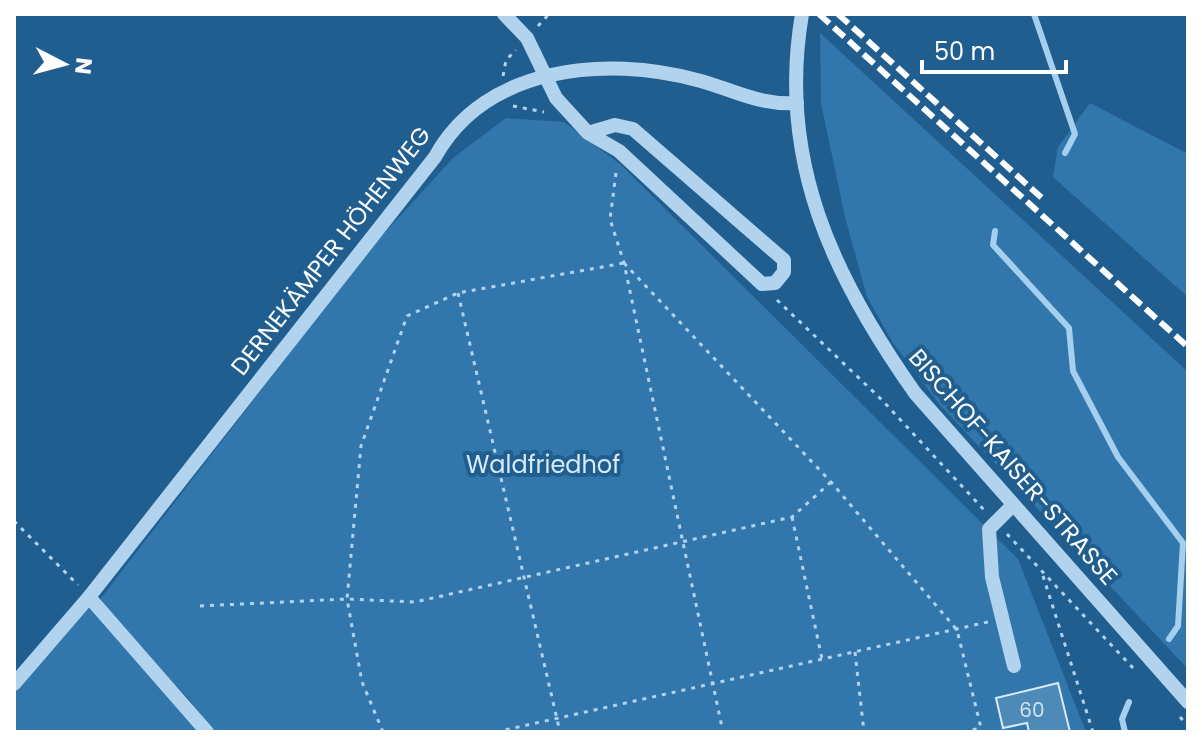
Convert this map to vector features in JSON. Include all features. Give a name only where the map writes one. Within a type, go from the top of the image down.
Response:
[{"type":"street","points":[[504,14],[527,38],[556,98],[588,133],[619,151],[762,284],[775,283],[784,272],[784,260],[655,144],[633,129],[615,125],[588,133]]},
{"type":"street","name":"BISCHOF-KAISER-STRASSE","points":[[802,14],[796,67],[797,103],[814,205],[833,259],[879,342],[915,393],[1188,702]]},
{"type":"street","name":"DERNEKÄMPER HÖHENWEG","points":[[14,684],[89,597],[435,157],[445,139],[477,110],[507,90],[546,74],[614,66],[698,80],[768,104],[797,103]]},
{"type":"street","points":[[1013,505],[989,529],[1002,618],[1014,666]]},
{"type":"street","points":[[89,597],[207,732]]},
{"type":"path","points":[[619,151],[610,219],[624,263],[723,732]]},
{"type":"path","points":[[383,732],[362,682],[347,599],[361,446],[407,316],[458,293],[624,263]]},
{"type":"path","points":[[624,263],[831,482],[957,630],[981,730],[963,732]]},
{"type":"path","points":[[762,284],[882,400],[1140,675]]},
{"type":"path","points":[[458,293],[560,732]]},
{"type":"path","points":[[200,606],[347,599],[415,602],[525,575],[683,545],[792,517],[831,482]]},
{"type":"path","points":[[792,517],[822,660]]},
{"type":"path","points":[[14,521],[89,597]]},
{"type":"path","points":[[1042,573],[1093,732]]},
{"type":"path","points":[[496,732],[1002,618]]},
{"type":"path","points":[[855,652],[864,732]]},
{"type":"path","points":[[1171,708],[1188,726]]},
{"type":"green space","points":[[820,33],[1188,372],[1188,669],[940,405],[893,343],[867,297],[845,217],[821,103]]},
{"type":"green space","points":[[1090,103],[1188,154],[1188,297],[1053,177],[1058,147]]},
{"type":"green space","name":"Waldfriedhof","points":[[506,118],[564,122],[621,165],[1018,559],[1086,732],[214,732],[188,698],[98,602],[369,250],[453,158]]},
{"type":"green space","points":[[90,604],[200,732],[14,732],[14,691]]},
{"type":"building","points":[[1058,683],[1070,732],[1029,732],[1027,723],[1003,728],[996,698]]},
{"type":"waterway","points":[[1034,14],[1075,134],[1065,153]]},
{"type":"waterway","points":[[995,231],[993,245],[1069,328],[1073,371],[1118,457],[1183,543],[1178,626],[1169,639]]},
{"type":"waterway","points":[[1125,732],[1122,719],[1129,702]]},
{"type":"railway","points":[[819,14],[1188,347]]},
{"type":"railway","points":[[838,14],[1043,199]]}]
